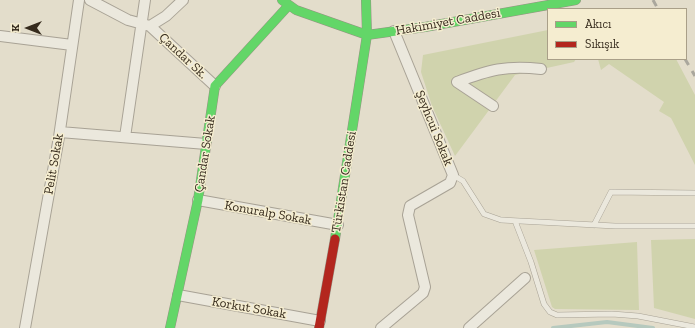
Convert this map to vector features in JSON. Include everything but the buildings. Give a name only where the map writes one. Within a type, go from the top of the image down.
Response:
[{"type":"street","name":"Pelit Sokak","points":[[25,328],[60,132],[79,0]]},
{"type":"street","points":[[90,0],[128,20],[146,25],[166,16],[183,0]]},
{"type":"street","points":[[125,138],[146,25],[146,0]]},
{"type":"street","name":"Türkistan Caddesi","points":[[319,324],[338,225],[367,35],[366,0]]},
{"type":"street","name":"Hakimiyet Caddesi","points":[[367,35],[576,0]]},
{"type":"street","points":[[215,86],[286,3],[296,10],[367,35]]},
{"type":"street","name":"Çandar Sk.","points":[[146,25],[215,86]]},
{"type":"street","name":"Şeyhcui Sokak","points":[[381,328],[423,293],[425,287],[408,215],[410,206],[450,183],[453,175],[394,31]]},
{"type":"street","points":[[0,36],[72,45]]},
{"type":"street","points":[[492,106],[457,82],[486,71],[517,66],[541,69]]},
{"type":"street","name":"Çandar Sokak","points":[[170,328],[198,200],[215,86]]},
{"type":"street","points":[[60,132],[206,144]]},
{"type":"street","name":"Konuralp Sokak","points":[[198,200],[338,225]]},
{"type":"street","points":[[469,328],[525,278]]},
{"type":"street","name":"Korkut Sokak","points":[[178,295],[319,324]]},
{"type":"lane","points":[[453,175],[463,181],[484,214],[501,220],[594,225],[695,226]]},
{"type":"lane","points":[[594,225],[611,192],[695,193]]},
{"type":"lane","points":[[515,221],[531,262],[544,304],[550,312],[557,314],[612,314],[638,316],[695,327]]},
{"type":"green space","points":[[547,30],[547,60],[575,60],[574,62],[515,75],[455,156],[432,106],[421,72],[423,55]]},
{"type":"green space","points":[[598,60],[677,60],[695,95],[695,165],[671,118],[659,111],[664,102],[609,64],[601,70]]},
{"type":"green space","points":[[695,239],[695,319],[654,308],[651,240]]},
{"type":"green space","points":[[637,242],[639,310],[555,309],[552,307],[534,250]]},
{"type":"waterway","points":[[553,328],[607,322],[653,328]]},
{"type":"railway","points":[[653,0],[657,8]]},
{"type":"railway","points":[[686,60],[695,76]]},
{"type":"traffic: fast","points":[[282,0],[296,10],[367,35],[425,27],[576,0]]},
{"type":"traffic: fast","points":[[335,239],[367,35],[366,0]]},
{"type":"traffic: fast","points":[[170,328],[198,200],[215,86],[289,5]]},
{"type":"traffic: jam","points":[[319,328],[335,239]]}]
